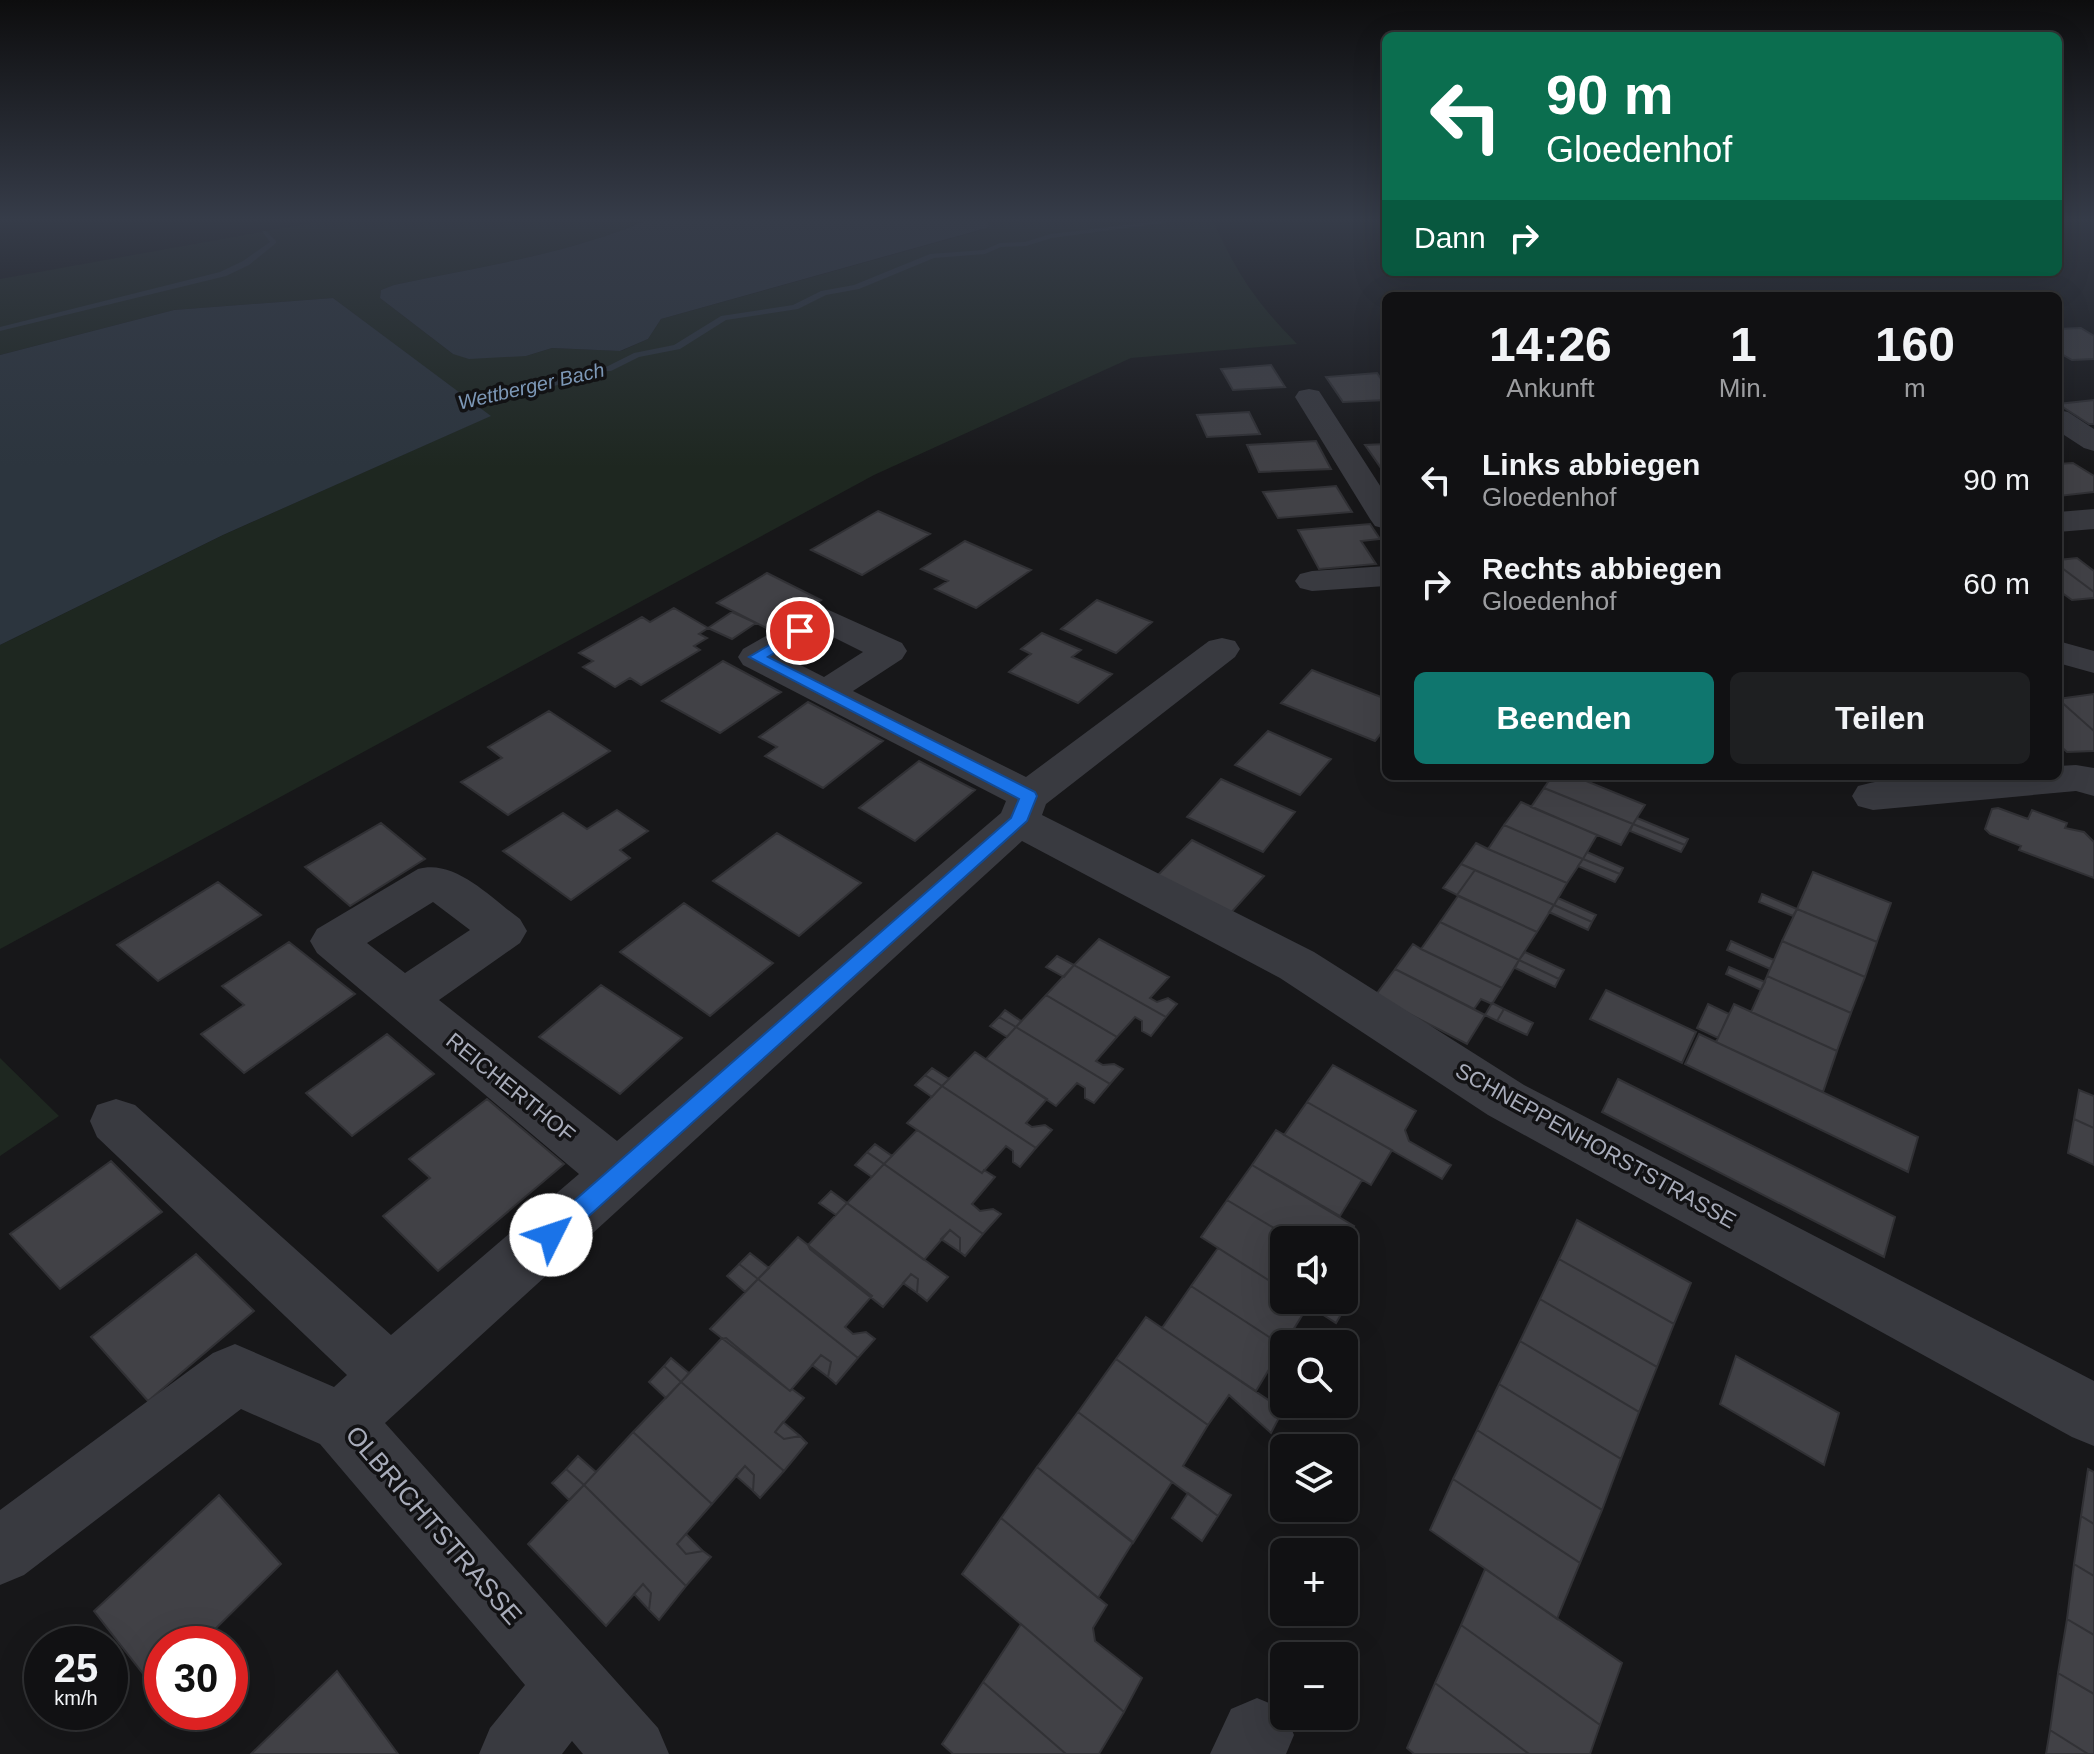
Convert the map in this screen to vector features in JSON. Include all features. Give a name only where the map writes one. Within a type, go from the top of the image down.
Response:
[{"type":"street","points":[[1309,397],[1382,513]]},
{"type":"street","points":[[2062,421],[2094,442]]},
{"type":"street","points":[[2062,522],[2094,519]]},
{"type":"street","points":[[1312,581],[1382,576]]},
{"type":"street","name":"OLBRICHTSTRASSE","points":[[632,1754],[342,1422],[391,1375],[620,1176],[1023,809],[1222,649]]},
{"type":"street","points":[[2062,653],[2094,662]]},
{"type":"street","name":"SCHNEPPENHORSTSTRASSE","points":[[826,692],[1023,809],[1297,965],[1506,1100],[2094,1415]]},
{"type":"street","points":[[2062,779],[2076,778],[2094,782]]},
{"type":"street","points":[[1873,796],[2053,780]]},
{"type":"street","name":"REICHERTHOF","points":[[403,999],[620,1176]]},
{"type":"street","points":[[116,1121],[391,1375]]},
{"type":"street","points":[[0,1551],[235,1375],[342,1422]]},
{"type":"street","points":[[516,1754],[571,1684]]},
{"type":"shaded area","points":[[0,303],[269,303],[174,310],[0,355]]},
{"type":"shaded area","points":[[269,303],[339,303],[491,416],[223,535],[0,645],[0,355],[174,310]]},
{"type":"shaded area","points":[[339,303],[386,303],[453,354],[526,356],[552,348],[621,351],[648,339],[661,319],[719,303],[1261,303],[1297,344],[1131,358],[874,475],[0,949],[0,645],[223,535],[490,416]]},
{"type":"shaded area","points":[[386,303],[719,303],[661,319],[648,339],[620,351],[552,348],[526,356],[469,359],[453,354]]},
{"type":"shaded area","points":[[0,1058],[59,1116],[0,1156]]},
{"type":"building","points":[[2081,328],[2094,336],[2094,359],[2072,360],[2062,354],[2062,329]]},
{"type":"building","points":[[1271,365],[1285,387],[1233,390],[1221,369]]},
{"type":"building","points":[[1377,373],[1382,380],[1382,400],[1343,402],[1326,377]]},
{"type":"building","points":[[2094,400],[2094,424],[2089,424],[2062,407],[2062,404]]},
{"type":"building","points":[[1249,412],[1260,434],[1207,437],[1197,415]]},
{"type":"building","points":[[1316,441],[1331,469],[1259,472],[1247,445]]},
{"type":"building","points":[[1382,444],[1382,470],[1365,445]]},
{"type":"building","points":[[2073,463],[2094,476],[2094,492],[2062,496],[2062,464]]},
{"type":"building","points":[[1336,486],[1352,512],[1278,518],[1263,492]]},
{"type":"building","points":[[878,511],[930,534],[862,575],[811,550]]},
{"type":"building","points":[[1370,524],[1380,539],[1361,541],[1376,564],[1319,569],[1298,530]]},
{"type":"building","points":[[965,541],[1031,570],[976,608],[935,589],[948,581],[921,569]]},
{"type":"building","points":[[2077,558],[2094,571],[2094,592],[2062,568],[2062,560]]},
{"type":"building","points":[[2062,568],[2094,592],[2094,598],[2072,600],[2062,593]]},
{"type":"building","points":[[767,573],[821,600],[772,631],[717,603]]},
{"type":"building","points":[[1097,600],[1152,622],[1116,653],[1061,629]]},
{"type":"building","points":[[674,608],[708,628],[699,634],[707,638],[694,646],[700,650],[641,685],[630,678],[615,687],[583,667],[593,661],[579,653],[642,617],[650,622]]},
{"type":"building","points":[[732,612],[756,623],[732,639],[708,628]]},
{"type":"building","points":[[1042,633],[1081,650],[1072,657],[1112,674],[1078,703],[1009,672],[1031,654],[1021,649]]},
{"type":"building","points":[[723,661],[781,692],[720,733],[662,701]]},
{"type":"building","points":[[1312,670],[1382,697],[1382,732],[1375,741],[1281,703]]},
{"type":"building","points":[[2094,694],[2094,731],[2062,703],[2062,698]]},
{"type":"building","points":[[808,702],[883,741],[823,788],[765,756],[777,747],[759,737]]},
{"type":"building","points":[[2062,703],[2094,731],[2094,751],[2067,752],[2062,748]]},
{"type":"building","points":[[549,711],[610,751],[508,815],[461,782],[502,758],[488,747]]},
{"type":"building","points":[[1268,731],[1331,759],[1300,795],[1235,765]]},
{"type":"building","points":[[919,761],[975,790],[915,841],[859,808]]},
{"type":"building","points":[[1221,779],[1295,812],[1263,852],[1187,817]]},
{"type":"building","points":[[1549,780],[1584,780],[1645,805],[1633,824],[1544,788]]},
{"type":"building","points":[[1544,788],[1633,824],[1621,845],[1531,807]]},
{"type":"building","points":[[1521,802],[1597,835],[1583,859],[1504,825]]},
{"type":"building","points":[[1998,808],[2028,819],[2032,810],[2067,823],[2065,828],[2084,832],[2094,842],[2094,878],[2019,850],[2021,846],[1990,834],[1985,829],[1992,809]]},
{"type":"building","points":[[617,810],[648,831],[620,850],[630,858],[571,900],[503,851],[563,813],[587,829]]},
{"type":"building","points":[[1637,818],[1688,839],[1685,845],[1633,824]]},
{"type":"building","points":[[381,823],[425,859],[350,906],[305,867]]},
{"type":"building","points":[[1633,824],[1685,845],[1681,852],[1630,831]]},
{"type":"building","points":[[1504,825],[1583,859],[1567,883],[1488,849]]},
{"type":"building","points":[[777,833],[861,883],[799,936],[713,881]]},
{"type":"building","points":[[1192,840],[1264,876],[1229,915],[1156,877]]},
{"type":"building","points":[[1476,843],[1567,883],[1554,905],[1461,864]]},
{"type":"building","points":[[1587,852],[1623,868],[1620,874],[1583,859]]},
{"type":"building","points":[[1583,859],[1620,874],[1615,882],[1578,866]]},
{"type":"building","points":[[1461,864],[1475,870],[1457,895],[1443,888]]},
{"type":"building","points":[[1475,870],[1554,905],[1537,932],[1457,895]]},
{"type":"building","points":[[1813,872],[1891,903],[1877,942],[1797,909]]},
{"type":"building","points":[[218,882],[261,915],[158,981],[117,945]]},
{"type":"building","points":[[1762,894],[1797,909],[1793,916],[1759,902]]},
{"type":"building","points":[[1458,896],[1537,932],[1519,960],[1440,922]]},
{"type":"building","points":[[1558,898],[1596,915],[1592,922],[1554,905]]},
{"type":"building","points":[[684,903],[773,963],[710,1016],[620,952]]},
{"type":"building","points":[[1554,905],[1592,922],[1588,930],[1549,912]]},
{"type":"building","points":[[1797,909],[1877,942],[1865,977],[1782,941]]},
{"type":"building","points":[[1440,922],[1519,960],[1502,988],[1421,949]]},
{"type":"building","points":[[1099,939],[1169,977],[1150,998],[1157,1002],[1168,998],[1177,1004],[1166,1017],[1074,965]]},
{"type":"building","points":[[1731,941],[1774,960],[1770,969],[1727,950]]},
{"type":"building","points":[[1782,941],[1865,977],[1851,1013],[1767,976]]},
{"type":"building","points":[[289,942],[355,994],[244,1073],[201,1034],[244,1005],[222,986]]},
{"type":"building","points":[[1413,944],[1502,988],[1492,1004],[1481,999],[1474,1009],[1395,969]]},
{"type":"building","points":[[1525,952],[1564,970],[1559,979],[1519,960]]},
{"type":"building","points":[[1057,956],[1074,965],[1064,977],[1046,967]]},
{"type":"building","points":[[1519,960],[1559,979],[1555,987],[1515,968]]},
{"type":"building","points":[[1074,965],[1166,1017],[1151,1036],[1142,1031],[1142,1021],[1135,1017],[1117,1037],[1046,995]]},
{"type":"building","points":[[1729,967],[1765,982],[1761,990],[1726,974]]},
{"type":"building","points":[[1395,969],[1485,1015],[1467,1044],[1375,996]]},
{"type":"building","points":[[1767,976],[1851,1013],[1837,1051],[1751,1012]]},
{"type":"building","points":[[601,985],[682,1038],[620,1094],[539,1037]]},
{"type":"building","points":[[1606,990],[1696,1032],[1682,1063],[1590,1019]]},
{"type":"building","points":[[1046,995],[1117,1037],[1096,1061],[1123,1069],[1110,1084],[1016,1027]]},
{"type":"building","points":[[1492,1003],[1504,1009],[1497,1021],[1485,1015]]},
{"type":"building","points":[[1708,1004],[1729,1014],[1718,1038],[1697,1028]]},
{"type":"building","points":[[1734,1004],[1837,1051],[1823,1092],[1716,1042]]},
{"type":"building","points":[[1504,1009],[1533,1023],[1527,1035],[1497,1021]]},
{"type":"building","points":[[1005,1010],[1021,1021],[1016,1027],[999,1017]]},
{"type":"building","points":[[999,1017],[1016,1027],[1007,1037],[990,1026]]},
{"type":"building","points":[[1016,1027],[1110,1084],[1094,1103],[1085,1098],[1085,1088],[1077,1083],[1056,1106],[986,1059]]},
{"type":"building","points":[[387,1034],[434,1074],[352,1136],[306,1093]]},
{"type":"building","points":[[1699,1034],[1918,1137],[1908,1172],[1685,1064]]},
{"type":"building","points":[[975,1052],[1047,1099],[1026,1123],[1032,1127],[1045,1125],[1052,1130],[1036,1148],[942,1086]]},
{"type":"building","points":[[1333,1065],[1416,1111],[1405,1130],[1409,1141],[1451,1165],[1442,1179],[1307,1102]]},
{"type":"building","points":[[932,1068],[949,1079],[942,1086],[925,1075]]},
{"type":"building","points":[[925,1075],[942,1086],[932,1097],[915,1085]]},
{"type":"building","points":[[1618,1079],[1895,1217],[1884,1257],[1602,1112]]},
{"type":"building","points":[[942,1086],[1036,1148],[1020,1167],[1013,1162],[1013,1151],[1006,1146],[982,1173],[907,1123]]},
{"type":"building","points":[[2079,1090],[2094,1096],[2094,1128],[2074,1119]]},
{"type":"building","points":[[487,1099],[564,1164],[438,1271],[383,1216],[430,1178],[409,1159]]},
{"type":"building","points":[[1307,1102],[1392,1150],[1371,1185],[1284,1135]]},
{"type":"building","points":[[2074,1119],[2094,1128],[2094,1165],[2068,1153]]},
{"type":"building","points":[[917,1130],[982,1173],[984,1170],[995,1177],[972,1204],[980,1211],[993,1209],[1001,1214],[983,1234],[884,1164]]},
{"type":"building","points":[[1276,1130],[1362,1180],[1340,1216],[1252,1165]]},
{"type":"building","points":[[875,1144],[892,1156],[884,1164],[867,1152]]},
{"type":"building","points":[[867,1152],[884,1164],[872,1177],[855,1165]]},
{"type":"building","points":[[111,1161],[162,1212],[60,1289],[10,1234]]},
{"type":"building","points":[[884,1164],[983,1234],[965,1256],[960,1252],[960,1238],[950,1230],[924,1260],[847,1203]]},
{"type":"building","points":[[1252,1165],[1354,1226],[1271,1226],[1227,1200]]},
{"type":"building","points":[[831,1191],[847,1203],[836,1215],[819,1203]]},
{"type":"building","points":[[1227,1200],[1271,1226],[1270,1281],[1201,1237]]},
{"type":"building","points":[[847,1203],[948,1277],[927,1301],[917,1293],[918,1279],[911,1274],[883,1307],[810,1249],[808,1245]]},
{"type":"building","points":[[1577,1220],[1691,1283],[1674,1324],[1559,1259]]},
{"type":"building","points":[[950,1230],[960,1238],[960,1252],[941,1239]]},
{"type":"building","points":[[798,1237],[872,1296],[845,1327],[853,1334],[866,1332],[875,1339],[858,1358],[758,1279]]},
{"type":"building","points":[[1218,1248],[1270,1281],[1270,1314],[1303,1314],[1293,1330],[1270,1330],[1270,1338],[1191,1286]]},
{"type":"building","points":[[750,1253],[769,1268],[758,1279],[739,1264]]},
{"type":"building","points":[[196,1254],[254,1311],[148,1401],[91,1337]]},
{"type":"building","points":[[1559,1259],[1674,1324],[1657,1367],[1540,1299]]},
{"type":"building","points":[[739,1264],[758,1279],[745,1292],[727,1276]]},
{"type":"building","points":[[911,1274],[918,1279],[917,1293],[903,1283]]},
{"type":"building","points":[[758,1279],[858,1358],[836,1384],[828,1377],[831,1362],[821,1355],[790,1391],[710,1329]]},
{"type":"building","points":[[1191,1286],[1270,1338],[1270,1368],[1256,1391],[1162,1328]]},
{"type":"building","points":[[1540,1299],[1657,1367],[1639,1412],[1520,1341]]},
{"type":"building","points":[[1322,1314],[1341,1314],[1336,1323]]},
{"type":"building","points":[[1146,1317],[1270,1401],[1270,1418],[1279,1418],[1271,1433],[1229,1395],[1208,1425],[1116,1359]]},
{"type":"building","points":[[726,1338],[790,1391],[792,1389],[804,1398],[775,1432],[784,1439],[800,1436],[807,1443],[784,1471],[681,1382],[721,1339]]},
{"type":"building","points":[[1520,1341],[1639,1412],[1621,1459],[1499,1384]]},
{"type":"building","points":[[821,1355],[831,1362],[828,1377],[812,1365]]},
{"type":"building","points":[[1736,1356],[1839,1413],[1824,1465],[1720,1404]]},
{"type":"building","points":[[671,1358],[689,1373],[681,1382],[664,1366]]},
{"type":"building","points":[[1116,1359],[1208,1425],[1183,1466],[1231,1495],[1218,1516],[1078,1412]]},
{"type":"building","points":[[664,1366],[681,1382],[666,1398],[649,1382]]},
{"type":"building","points":[[681,1382],[784,1471],[760,1498],[753,1491],[754,1475],[745,1466],[712,1504],[633,1432]]},
{"type":"building","points":[[1499,1384],[1621,1459],[1602,1510],[1477,1430]]},
{"type":"building","points":[[1078,1412],[1172,1482],[1133,1543],[1037,1467]]},
{"type":"building","points":[[783,1422],[800,1436],[784,1439],[775,1432]]},
{"type":"building","points":[[1477,1430],[1602,1510],[1580,1563],[1453,1479]]},
{"type":"building","points":[[633,1432],[712,1504],[677,1544],[686,1554],[703,1551],[711,1557],[686,1586],[584,1485]]},
{"type":"building","points":[[578,1456],[596,1472],[584,1485],[566,1469]]},
{"type":"building","points":[[745,1466],[754,1475],[753,1491],[736,1476]]},
{"type":"building","points":[[1037,1467],[1133,1542],[1098,1598],[1001,1518]]},
{"type":"building","points":[[566,1469],[584,1485],[569,1500],[552,1483]]},
{"type":"building","points":[[2088,1469],[2094,1472],[2094,1524],[2081,1516]]},
{"type":"building","points":[[1453,1479],[1580,1563],[1557,1619],[1430,1530]]},
{"type":"building","points":[[584,1485],[686,1586],[659,1620],[649,1610],[651,1593],[643,1584],[606,1626],[528,1544]]},
{"type":"building","points":[[1188,1493],[1218,1516],[1202,1541],[1172,1518]]},
{"type":"building","points":[[219,1495],[281,1564],[218,1626],[144,1626],[144,1675],[128,1654],[128,1626],[106,1626],[94,1611]]},
{"type":"building","points":[[2081,1516],[2094,1524],[2094,1576],[2074,1564]]},
{"type":"building","points":[[1001,1518],[1107,1605],[1093,1628],[1095,1641],[1142,1678],[1124,1712],[962,1574]]},
{"type":"building","points":[[686,1534],[703,1551],[686,1554],[677,1544]]},
{"type":"building","points":[[2074,1564],[2094,1576],[2094,1635],[2067,1619]]},
{"type":"building","points":[[1485,1569],[1622,1663],[1600,1725],[1461,1625]]},
{"type":"building","points":[[643,1584],[651,1593],[649,1610],[634,1594]]},
{"type":"building","points":[[2067,1619],[2094,1635],[2094,1694],[2058,1673]]},
{"type":"building","points":[[1021,1624],[1124,1712],[1099,1754],[1066,1754],[983,1682]]},
{"type":"building","points":[[1461,1625],[1600,1725],[1590,1754],[1529,1754],[1435,1683]]},
{"type":"building","points":[[337,1671],[398,1754],[251,1754]]},
{"type":"building","points":[[2058,1673],[2094,1694],[2094,1754],[2088,1754],[2050,1730]]},
{"type":"building","points":[[983,1682],[1066,1754],[953,1754],[942,1744]]},
{"type":"building","points":[[1435,1683],[1529,1754],[1414,1754],[1407,1748]]},
{"type":"building","points":[[2050,1730],[2088,1754],[2046,1754]]},
{"type":"waterway","points":[[0,329],[106,303]]},
{"type":"waterway","name":"Wettberger Bach","points":[[455,405],[542,388],[587,370],[608,369],[637,355],[677,347],[724,318],[795,307],[804,303]]},
{"type":"route","points":[[551,1235],[1018,821],[1029,796],[756,657],[800,631]]}]
